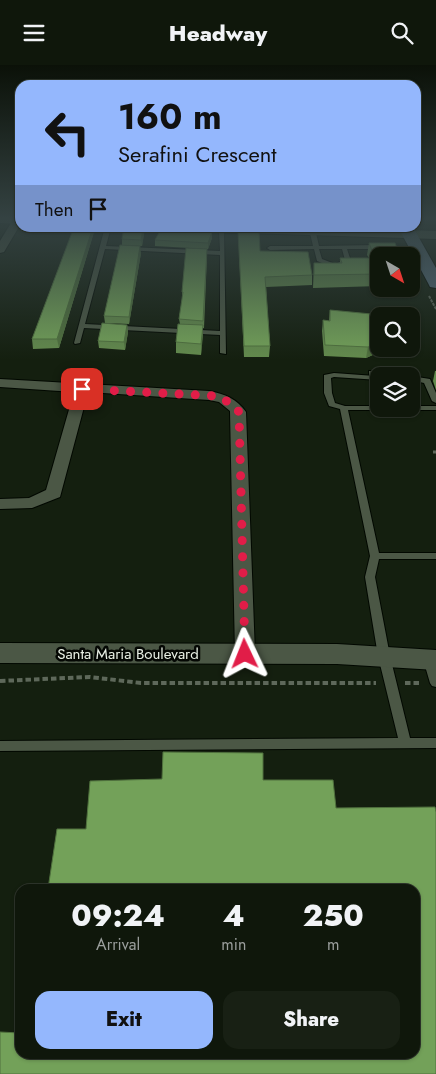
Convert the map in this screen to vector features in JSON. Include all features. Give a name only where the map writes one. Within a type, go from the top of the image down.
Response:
[{"type":"main road","points":[[426,265],[436,283]]},
{"type":"street","points":[[0,383],[217,396],[234,405],[239,412],[245,654]]},
{"type":"street","points":[[0,504],[32,503],[54,493],[82,389]]},
{"type":"street","name":"Santa Maria Boulevard","points":[[0,653],[384,656],[432,671]]},
{"type":"lane","points":[[77,343],[97,265]]},
{"type":"lane","points":[[221,265],[224,353]]},
{"type":"lane","points":[[82,326],[223,333]]},
{"type":"lane","points":[[370,374],[346,372],[327,377],[328,393],[332,404],[344,408],[370,408]]},
{"type":"lane","points":[[334,375],[370,378]]},
{"type":"lane","points":[[420,380],[427,381],[436,401]]},
{"type":"lane","points":[[344,408],[375,556],[370,577],[384,656],[405,741]]},
{"type":"lane","points":[[420,408],[436,408]]},
{"type":"lane","points":[[375,556],[436,556]]},
{"type":"lane","points":[[0,746],[362,744],[405,741],[436,743]]},
{"type":"path","points":[[0,681],[124,679],[141,683],[391,683],[432,671]]},
{"type":"building","points":[[60,265],[81,265],[57,339],[32,339]]},
{"type":"building","points":[[115,265],[137,265],[129,317],[104,316]]},
{"type":"building","points":[[184,265],[206,265],[203,321],[179,319]]},
{"type":"building","points":[[240,265],[310,265],[312,275],[265,277],[270,346],[244,346]]},
{"type":"building","points":[[314,265],[370,265],[370,274],[314,275]]},
{"type":"building","points":[[330,310],[370,314],[370,346],[325,345],[323,320],[330,321]]},
{"type":"building","points":[[102,323],[127,325],[124,342],[98,341]]},
{"type":"building","points":[[178,324],[203,325],[201,344],[176,342]]},
{"type":"building","points":[[163,752],[263,753],[263,780],[333,780],[336,808],[435,807],[436,1074],[0,1074],[0,1032],[15,1033],[15,1059],[420,1059],[420,884],[49,884],[57,829],[86,829],[90,781],[162,779]]},
{"type":"route","points":[[82,389],[217,396],[226,399],[239,412],[245,654]]}]
